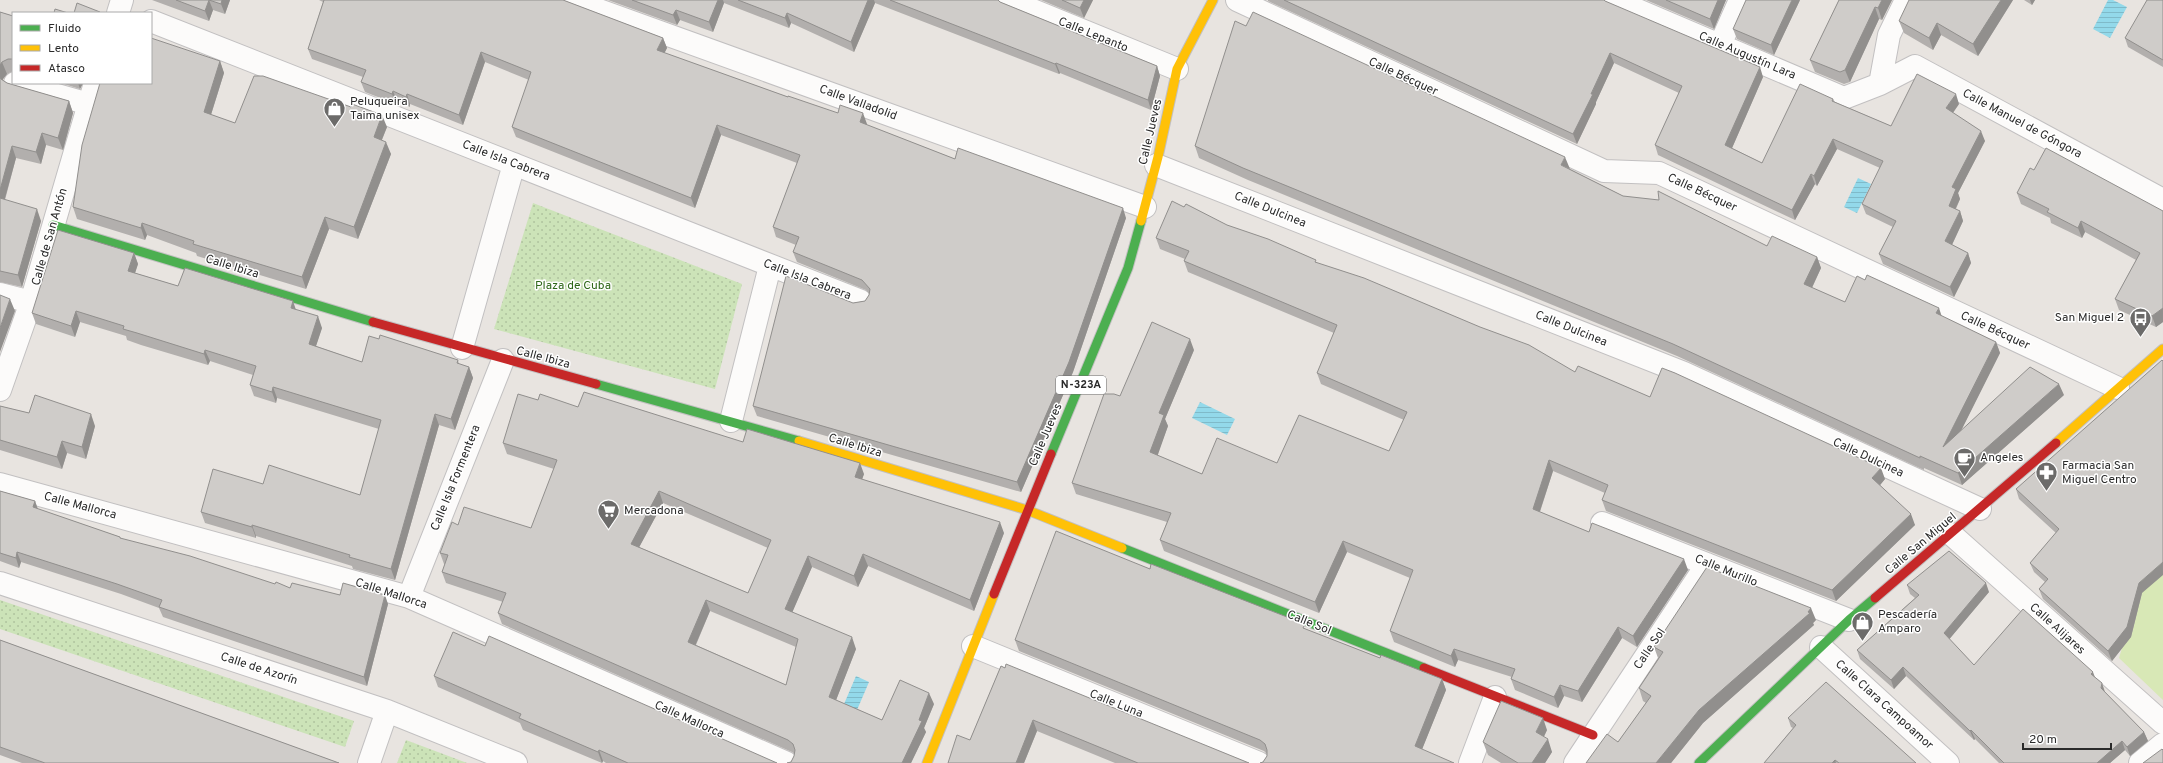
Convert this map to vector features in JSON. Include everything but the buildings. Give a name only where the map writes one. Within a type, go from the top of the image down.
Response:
[{"type":"street","name":"Calle Valladolid","points":[[571,0],[1145,207]]},
{"type":"street","name":"Calle Lepanto","points":[[1008,0],[1177,69]]},
{"type":"street","name":"Calle Jueves","points":[[927,763],[1026,510],[1081,385],[1128,268],[1156,165],[1177,69],[1213,0]]},
{"type":"street","name":"Calle Bécquer","points":[[1238,0],[1604,171],[1659,173],[2118,388]]},
{"type":"street","name":"Calle Augustín Lara","points":[[1614,0],[1844,98],[1880,84]]},
{"type":"street","points":[[1720,44],[1740,0]]},
{"type":"street","points":[[1880,84],[1889,35],[1906,0]]},
{"type":"street","name":"Calle Isla Cabrera","points":[[152,21],[861,301]]},
{"type":"street","name":"Calle Manuel de Góngora","points":[[1880,84],[1915,66],[2163,200]]},
{"type":"street","points":[[0,79],[12,82]]},
{"type":"street","points":[[18,84],[89,104]]},
{"type":"street","name":"Calle de San Antón","points":[[0,390],[31,302],[95,84]]},
{"type":"street","points":[[462,348],[514,164]]},
{"type":"street","name":"Calle Dulcinea","points":[[1156,165],[1684,373],[1980,510]]},
{"type":"street","name":"Calle Ibiza","points":[[54,225],[348,316],[503,360],[730,421],[1026,510]]},
{"type":"street","points":[[730,421],[770,266]]},
{"type":"street","points":[[0,294],[31,302]]},
{"type":"street","name":"Calle San Miguel","points":[[1699,763],[1849,620],[1980,510],[2163,349]]},
{"type":"street","name":"Calle Isla Formentera","points":[[409,597],[503,360]]},
{"type":"street","name":"Calle Mallorca","points":[[0,484],[409,597],[787,763]]},
{"type":"street","name":"Calle Sol","points":[[1026,510],[1593,735]]},
{"type":"street","name":"Calle Murillo","points":[[1602,523],[1849,620]]},
{"type":"street","name":"Calle Alijares","points":[[1951,534],[2163,723]]},
{"type":"street","name":"Calle Sol","points":[[1575,763],[1707,564]]},
{"type":"street","name":"Calle de Azorín","points":[[0,583],[387,711],[516,763]]},
{"type":"street","name":"Calle Luna","points":[[973,646],[1259,763]]},
{"type":"street","name":"Calle Clara Campoamor","points":[[1821,647],[1948,763]]},
{"type":"street","points":[[1470,763],[1495,697]]},
{"type":"street","points":[[369,763],[387,711]]},
{"type":"street","points":[[2140,763],[2163,744]]},
{"type":"green space","name":"Plaza de Cuba","points":[[533,203],[742,284],[715,389],[494,329]]},
{"type":"green space","points":[[2163,437],[2163,700],[2119,658],[2136,603]]},
{"type":"green space","points":[[0,600],[354,721],[345,747],[0,629]]},
{"type":"green space","points":[[406,740],[467,763],[397,763]]},
{"type":"water","points":[[2108,0],[2113,0],[2127,7],[2110,38],[2093,29]]},
{"type":"water","points":[[1858,178],[1871,184],[1857,213],[1844,207]]},
{"type":"water","points":[[1200,402],[1235,419],[1227,435],[1192,418]]},
{"type":"water","points":[[856,676],[869,682],[857,710],[844,704]]},
{"type":"traffic: fast","points":[[1051,454],[1128,268],[1141,221]]},
{"type":"traffic: fast","points":[[53,225],[373,322]]},
{"type":"traffic: fast","points":[[596,384],[799,441]]},
{"type":"traffic: fast","points":[[1122,548],[1424,668]]},
{"type":"traffic: fast","points":[[1699,763],[1849,620],[1875,598]]},
{"type":"traffic: slow","points":[[1141,221],[1158,157],[1177,69],[1213,0]]},
{"type":"traffic: slow","points":[[2056,443],[2163,349]]},
{"type":"traffic: slow","points":[[799,441],[1027,510],[1122,548]]},
{"type":"traffic: slow","points":[[927,763],[994,594]]},
{"type":"traffic: jam","points":[[373,322],[596,384]]},
{"type":"traffic: jam","points":[[1875,598],[2056,443]]},
{"type":"traffic: jam","points":[[994,594],[1051,454]]},
{"type":"traffic: jam","points":[[1424,668],[1593,735]]},
{"type":"place","name":"Peluqueira Taima unisex","points":[[334,128]]},
{"type":"place","name":"San Miguel 2","points":[[2140,338]]},
{"type":"place","name":"Angeles","points":[[1964,478]]},
{"type":"place","name":"Farmacia San Miguel Centro","points":[[2046,492]]},
{"type":"place","name":"Mercadona","points":[[609,530]]},
{"type":"place","name":"Pescadería Amparo","points":[[1862,642]]}]
